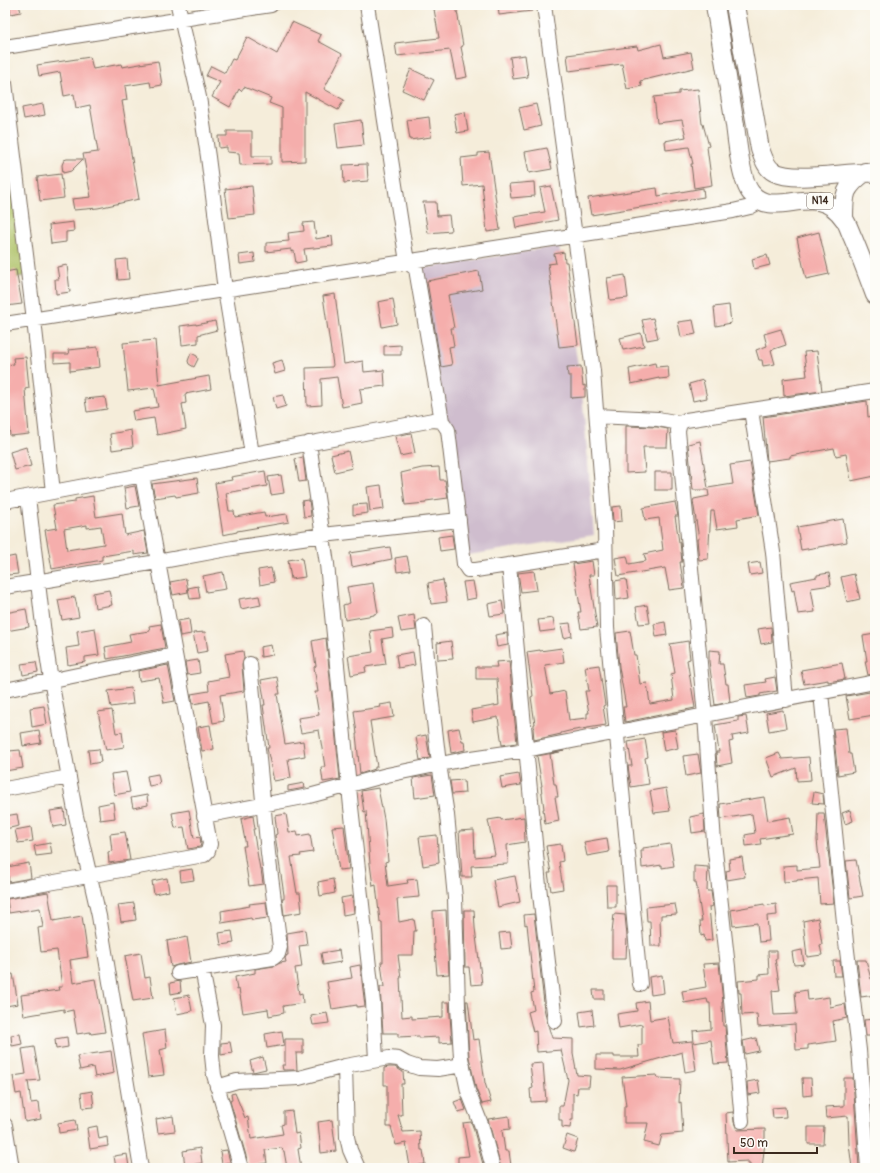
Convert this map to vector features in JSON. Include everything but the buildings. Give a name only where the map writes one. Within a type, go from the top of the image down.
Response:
[{"type":"main road","points":[[715,5],[745,183],[750,193],[761,201]]},
{"type":"main road","points":[[735,5],[760,149],[765,163],[773,172],[785,176],[870,173]]},
{"type":"main road","points":[[844,219],[846,190],[854,180],[870,173]]},
{"type":"main road","name":"N14","points":[[761,201],[771,204],[807,199],[819,200],[833,208],[844,219],[875,295]]},
{"type":"street","points":[[178,5],[199,97],[225,290],[252,454]]},
{"type":"street","points":[[5,47],[271,5]]},
{"type":"street","points":[[367,5],[407,262],[416,269],[442,421],[448,430],[464,564],[468,570],[476,570],[605,550]]},
{"type":"street","points":[[544,5],[593,372],[605,550],[608,628],[640,984]]},
{"type":"street","points":[[5,83],[54,492]]},
{"type":"street","points":[[5,324],[733,211],[750,207],[761,201]]},
{"type":"street","points":[[596,416],[658,419],[680,423],[686,420],[875,391]]},
{"type":"street","points":[[751,410],[773,552],[786,700]]},
{"type":"street","points":[[5,501],[433,420],[442,421]]},
{"type":"street","points":[[680,423],[678,431],[706,716],[714,842],[728,967],[742,1121]]},
{"type":"street","points":[[308,443],[328,572],[349,786],[373,1002],[376,1060]]},
{"type":"street","points":[[5,891],[204,855],[208,851],[210,844],[142,475]]},
{"type":"street","points":[[28,497],[44,634],[51,680],[76,816],[99,916],[141,1168]]},
{"type":"street","points":[[5,587],[233,548],[323,535],[459,520]]},
{"type":"street","points":[[509,565],[539,886],[555,1021]]},
{"type":"street","points":[[424,626],[439,764],[447,815],[456,898],[458,1006],[463,1065],[468,1091],[482,1124],[493,1168]]},
{"type":"street","points":[[5,690],[174,655]]},
{"type":"street","points":[[178,973],[273,958],[278,954],[280,947],[268,853],[250,664]]},
{"type":"street","points":[[204,816],[309,796],[387,775],[439,764],[526,750],[875,682]]},
{"type":"street","points":[[821,693],[846,942],[859,1050],[868,1168]]},
{"type":"street","points":[[5,789],[69,777]]},
{"type":"street","points":[[202,969],[213,1025],[212,1056],[214,1075],[241,1168]]},
{"type":"street","points":[[217,1087],[237,1081],[299,1078],[345,1066],[389,1058],[398,1059],[419,1068],[438,1069],[463,1065]]},
{"type":"street","points":[[345,1066],[347,1137],[350,1150],[358,1168]]},
{"type":"street","points":[[5,1125],[12,1168]]},
{"type":"shaded area","points":[[559,246],[582,391],[594,535],[468,555],[420,269]]},
{"type":"green space","points":[[5,101],[33,274],[5,280]]}]
